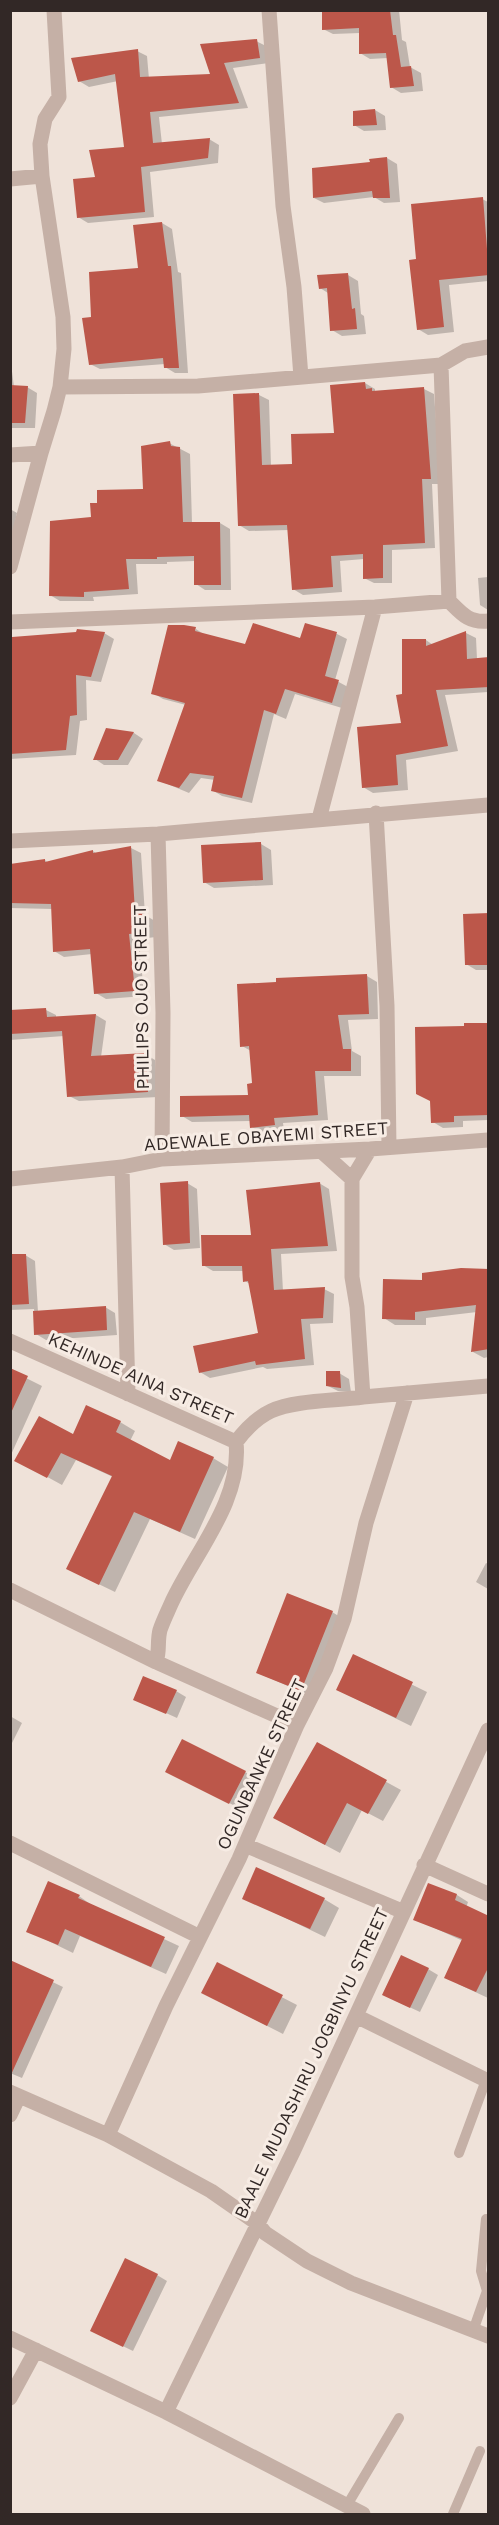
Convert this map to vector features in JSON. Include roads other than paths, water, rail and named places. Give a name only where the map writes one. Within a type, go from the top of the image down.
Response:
[{"type":"street","points":[[10,567],[60,387],[64,349],[63,317],[42,176],[40,144],[45,119],[59,97],[54,10]]},
{"type":"street","points":[[269,10],[282,195],[294,287],[301,377]]},
{"type":"street","points":[[10,179],[42,176]]},
{"type":"street","points":[[60,387],[198,386],[441,365],[465,351],[489,347]]},
{"type":"street","points":[[441,365],[449,601],[467,619],[477,622],[489,621]]},
{"type":"street","points":[[10,455],[41,453]]},
{"type":"street","points":[[10,622],[375,607],[449,601]]},
{"type":"street","points":[[319,819],[375,607]]},
{"type":"street","points":[[10,841],[158,834],[376,813],[489,805]]},
{"type":"street","points":[[376,813],[387,1006],[389,1147]]},
{"type":"street","name":"PHILIPS OJO STREET","points":[[158,834],[163,1013],[162,1160]]},
{"type":"street","name":"ADEWALE OBAYEMI STREET","points":[[10,1179],[122,1167],[162,1160],[489,1140]]},
{"type":"street","points":[[363,1397],[357,1307],[352,1277],[352,1179],[370,1149]]},
{"type":"street","points":[[322,1152],[352,1179]]},
{"type":"street","points":[[122,1167],[128,1394]]},
{"type":"street","name":"KEHINDE AINA STREET","points":[[10,1341],[236,1442],[237,1456],[233,1479],[209,1537],[187,1572],[164,1621],[160,1632],[160,1651],[156,1662]]},
{"type":"street","points":[[236,1442],[251,1425],[271,1411],[289,1406],[489,1386]]},
{"type":"street","name":"OGUNBANKE STREET","points":[[108,2135],[245,1845],[297,1725],[326,1668],[344,1619],[366,1523],[407,1393]]},
{"type":"street","points":[[10,1590],[156,1662],[297,1725]]},
{"type":"street","name":"BAALE MUDASHIRU JOGBINYU STREET","points":[[166,2412],[292,2152],[489,1730]]},
{"type":"street","points":[[10,1843],[200,1937]]},
{"type":"street","points":[[245,1845],[404,1912]]},
{"type":"street","points":[[424,1865],[489,1894]]},
{"type":"street","points":[[356,2016],[487,2081]]},
{"type":"street","points":[[10,2115],[15,2094],[108,2135],[211,2192],[307,2261],[351,2283],[489,2336]]},
{"type":"street","points":[[10,2338],[166,2412],[363,2514]]},
{"type":"street","points":[[10,2398],[36,2350]]},
{"type":"lane","points":[[459,2153],[487,2081]]},
{"type":"lane","points":[[474,2331],[487,2291],[481,2271],[486,2219]]},
{"type":"lane","points":[[346,2507],[399,2418]]},
{"type":"lane","points":[[453,2514],[480,2451]]}]
